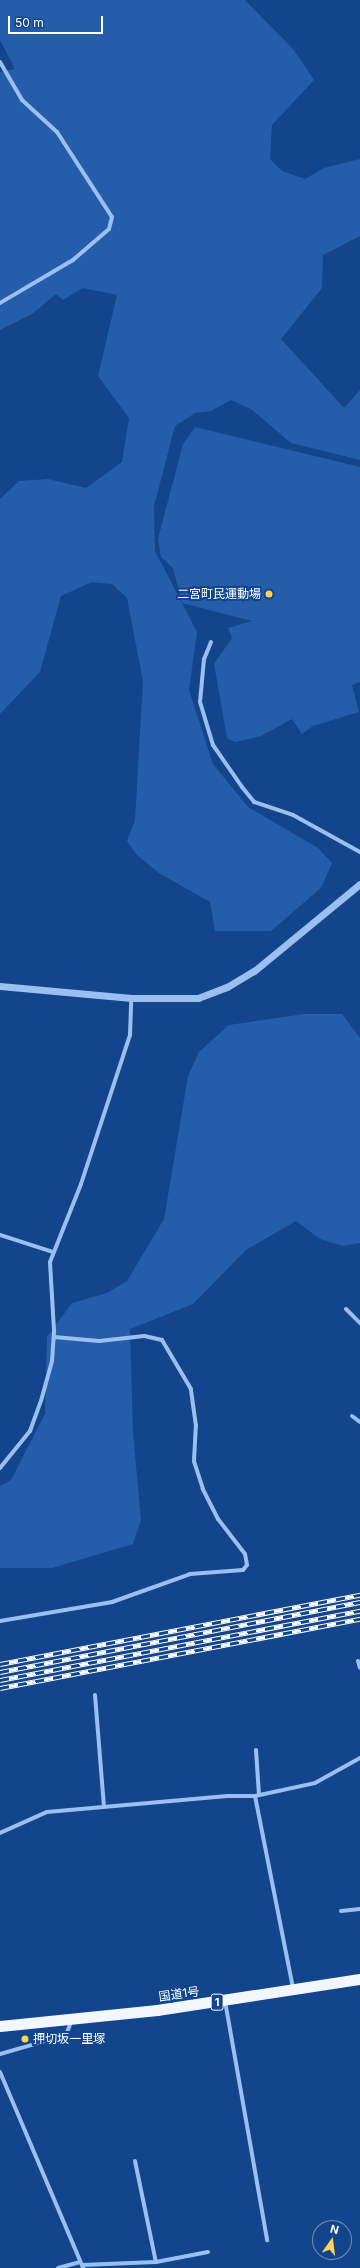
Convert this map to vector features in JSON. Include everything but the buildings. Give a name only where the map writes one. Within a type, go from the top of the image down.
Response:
[{"type":"highway","name":"国道1号","points":[[0,2026],[72,2019],[225,2000],[360,1979]]},
{"type":"street","points":[[0,62],[22,100],[57,132],[112,217],[109,229],[73,260],[0,303]]},
{"type":"street","points":[[211,642],[204,659],[200,702],[213,745],[238,781],[254,802],[293,814],[360,852]]},
{"type":"street","points":[[0,986],[132,998],[198,998],[227,987],[254,971],[360,884]]},
{"type":"street","points":[[0,1468],[30,1431],[52,1361],[54,1337],[52,1252],[81,1184],[130,1035],[132,998]]},
{"type":"street","points":[[0,1235],[52,1252]]},
{"type":"street","points":[[346,1309],[360,1323]]},
{"type":"street","points":[[0,1621],[112,1602],[190,1574],[243,1570],[247,1565],[246,1554],[218,1519],[203,1489],[194,1461],[196,1426],[191,1389],[162,1340],[144,1336],[99,1341],[54,1337]]},
{"type":"street","points":[[352,1416],[360,1422]]},
{"type":"street","points":[[358,1661],[360,1668]]},
{"type":"street","points":[[95,1695],[104,1806]]},
{"type":"street","points":[[256,1750],[257,1796],[293,1990]]},
{"type":"street","points":[[0,1833],[47,1812],[104,1806],[257,1796],[315,1784],[360,1758]]},
{"type":"street","points":[[341,1912],[360,1909]]},
{"type":"street","points":[[225,2000],[267,2240]]},
{"type":"street","points":[[0,2054],[66,2035],[72,2019]]},
{"type":"street","points":[[0,2072],[82,2265]]},
{"type":"street","points":[[135,2161],[156,2262]]},
{"type":"street","points":[[58,2268],[82,2265],[156,2262],[208,2252]]},
{"type":"shaded area","points":[[0,0],[245,0],[293,49],[314,80],[272,125],[270,159],[282,171],[305,179],[324,168],[360,159],[360,236],[323,255],[322,288],[281,339],[344,408],[360,390],[360,460],[291,443],[251,409],[231,400],[211,411],[195,413],[175,426],[154,506],[155,551],[197,632],[189,690],[213,764],[248,807],[318,848],[332,863],[321,888],[271,931],[215,931],[210,902],[159,873],[137,855],[127,841],[135,820],[143,681],[127,598],[112,584],[92,582],[61,596],[40,672],[0,714],[0,499],[19,481],[48,479],[86,488],[122,462],[129,418],[98,376],[117,295],[83,288],[63,300],[56,294],[32,314],[0,330],[0,72],[15,69],[0,40]]},
{"type":"shaded area","name":"二宮町民運動場","points":[[195,427],[360,467],[360,682],[352,685],[359,712],[313,726],[302,734],[292,719],[261,736],[235,742],[227,738],[214,664],[232,638],[228,628],[252,621],[182,603],[173,568],[161,557],[158,539],[183,444]]},
{"type":"shaded area","points":[[304,1014],[342,1014],[360,1038],[360,1243],[343,1246],[320,1239],[296,1221],[246,1250],[193,1304],[130,1329],[133,1433],[141,1520],[133,1544],[52,1568],[0,1568],[0,1486],[11,1480],[45,1414],[47,1337],[72,1303],[107,1293],[127,1281],[164,1219],[188,1076],[199,1052],[229,1025]]},
{"type":"railway","points":[[0,1664],[360,1595]]},
{"type":"railway","points":[[0,1672],[360,1602]]},
{"type":"railway","points":[[0,1680],[360,1611]]},
{"type":"railway","points":[[0,1688],[360,1619]]},
{"type":"place","name":"二宮町民運動場","points":[[269,594]]},
{"type":"place","name":"押切坂一里塚","points":[[25,2039]]}]
